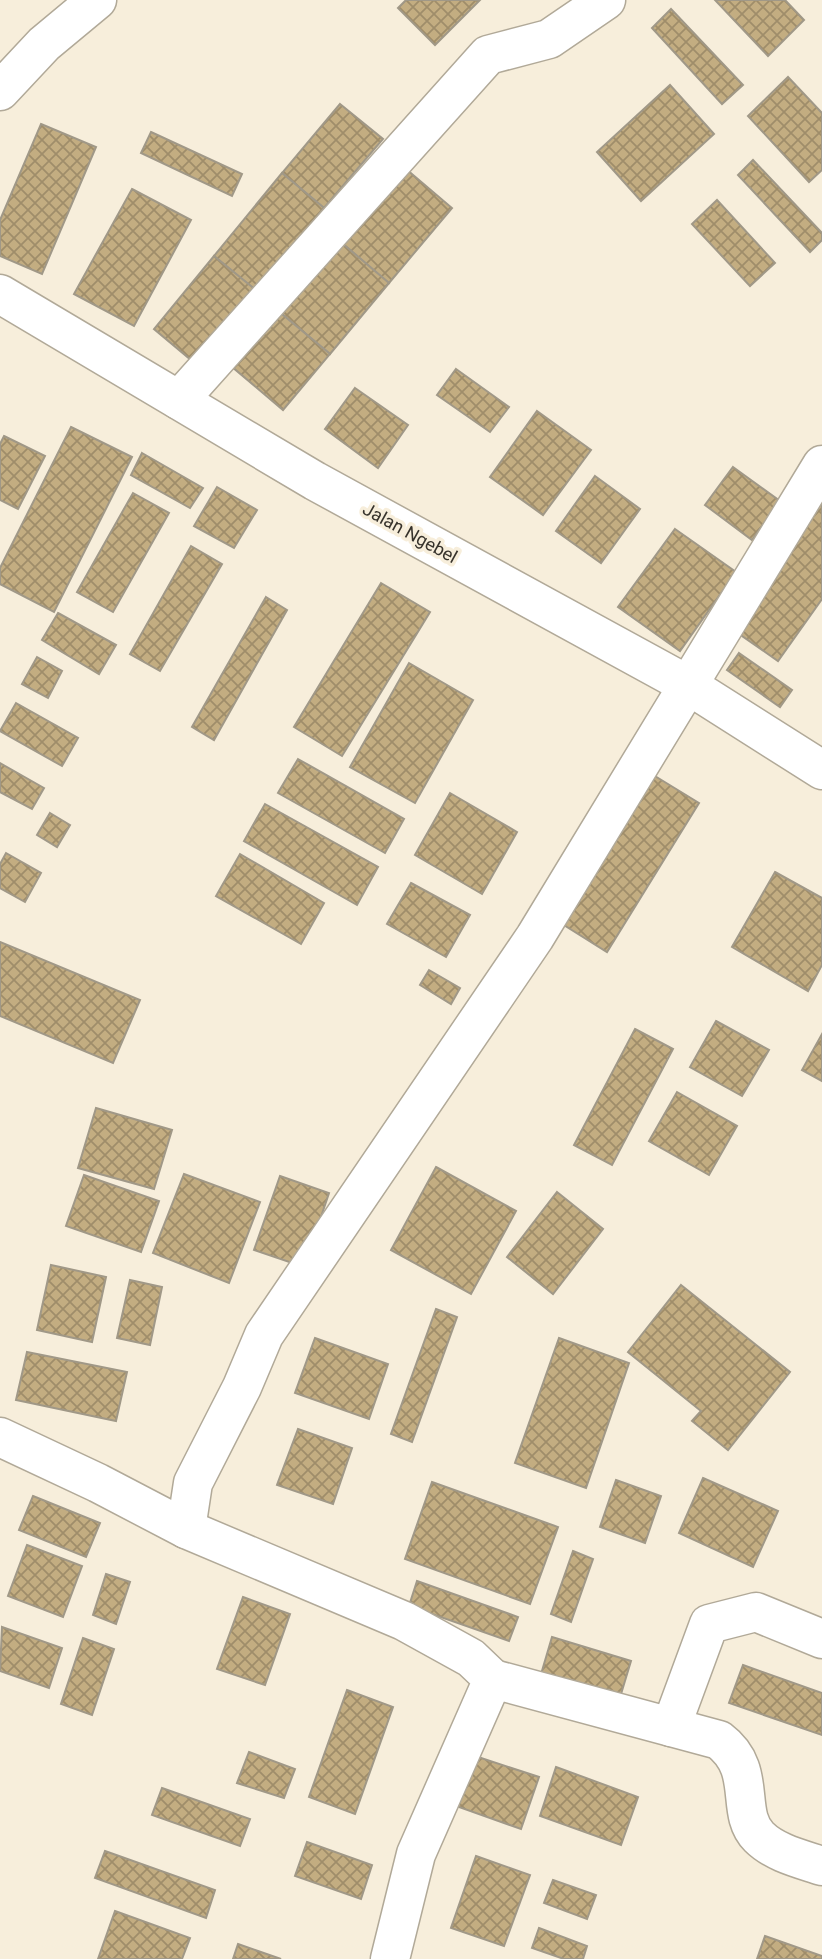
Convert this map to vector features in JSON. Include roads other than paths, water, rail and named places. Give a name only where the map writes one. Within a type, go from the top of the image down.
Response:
[{"type":"street","points":[[0,91],[44,44],[97,0]]},
{"type":"street","points":[[179,400],[488,54],[549,39],[606,0]]},
{"type":"street","name":"Jalan Ngebel","points":[[0,294],[315,481],[688,685],[822,770]]},
{"type":"street","points":[[186,1529],[193,1483],[242,1387],[264,1335],[535,937],[822,465]]},
{"type":"street","points":[[0,1437],[98,1483],[186,1529],[404,1621],[471,1658],[493,1679],[719,1740],[731,1749],[741,1765],[752,1828],[759,1838],[780,1852],[822,1866]]},
{"type":"street","points":[[671,1727],[709,1623],[756,1612],[822,1639]]},
{"type":"street","points":[[390,1959],[416,1854],[493,1679]]}]
